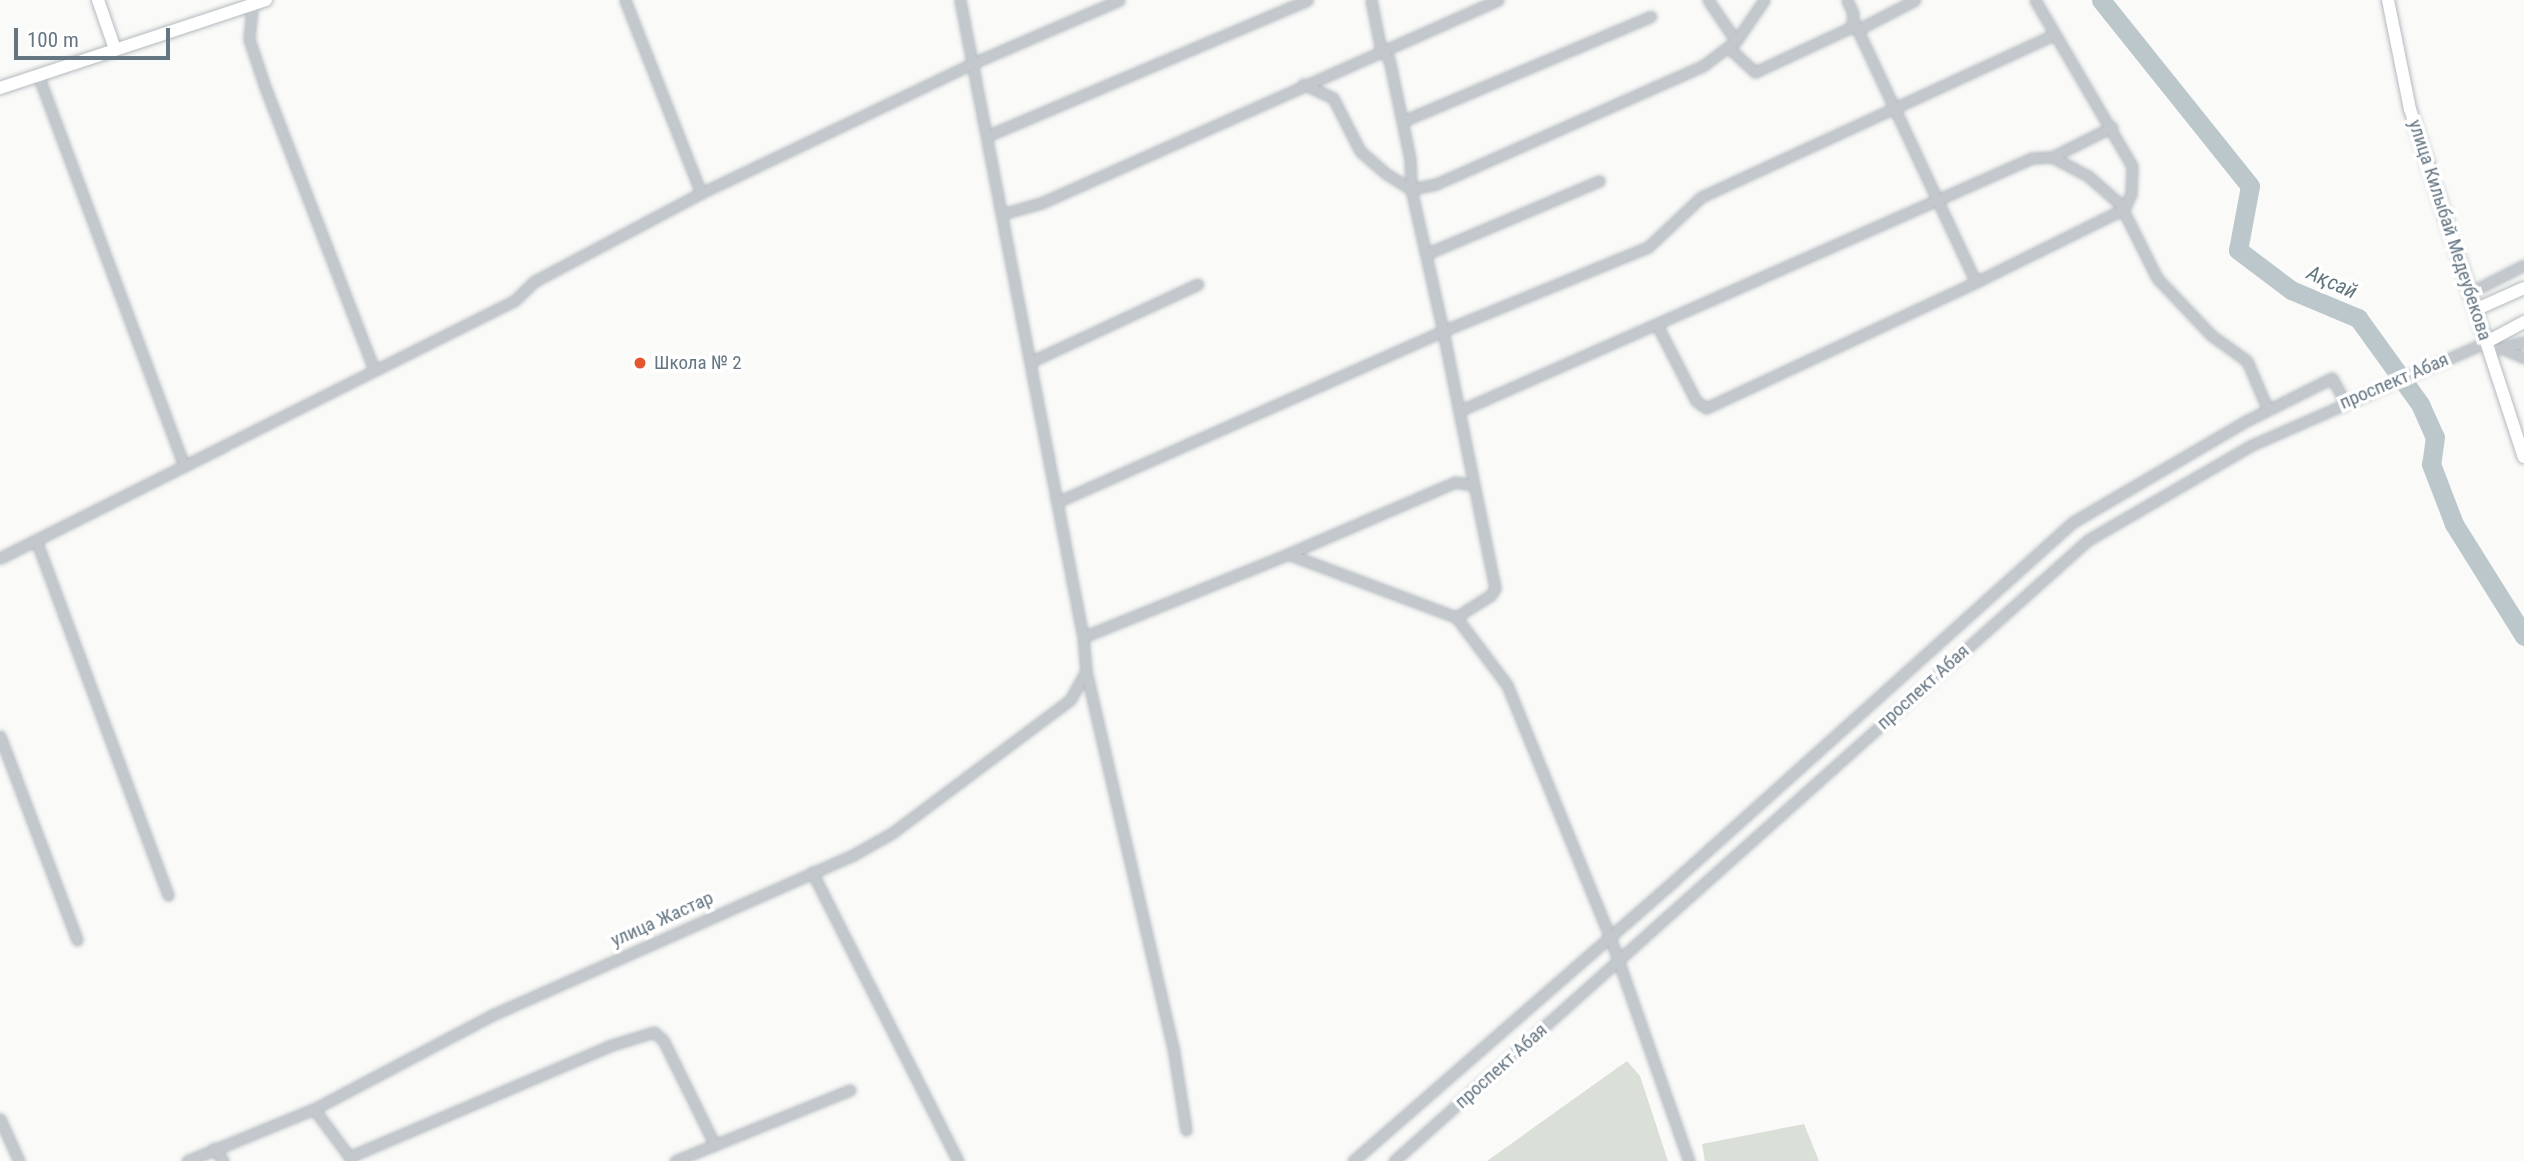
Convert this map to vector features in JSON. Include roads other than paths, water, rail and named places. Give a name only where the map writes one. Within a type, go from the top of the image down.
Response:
[{"type":"main road","points":[[97,0],[115,49]]},
{"type":"main road","name":"улица Килыбай Медеубекова","points":[[2388,0],[2410,109],[2524,457]]},
{"type":"main road","points":[[0,88],[258,1]]},
{"type":"main road","points":[[2477,309],[2524,288]]},
{"type":"main road","name":"проспект Абая","points":[[2488,346],[2524,322]]},
{"type":"street","points":[[625,0],[701,193]]},
{"type":"street","points":[[960,0],[1083,638],[1086,671],[1173,1047],[1186,1130]]},
{"type":"street","points":[[0,558],[516,300],[534,281],[701,193],[973,63],[1119,0]]},
{"type":"street","points":[[987,136],[1307,0]]},
{"type":"street","points":[[1371,0],[1381,50],[1389,59],[1403,121],[1411,188],[1495,588],[1491,595],[1456,617]]},
{"type":"street","points":[[1002,214],[1041,203],[1303,84],[1498,0]]},
{"type":"street","points":[[1707,0],[1732,44],[1755,72],[1852,27],[1853,20]]},
{"type":"street","points":[[1303,84],[1333,99],[1360,151],[1411,188],[1436,184],[1704,65],[1732,44],[1765,0]]},
{"type":"street","points":[[1847,0],[1853,20],[1976,282]]},
{"type":"street","points":[[1859,29],[1916,0]]},
{"type":"street","points":[[1657,325],[1696,401],[1706,408],[1976,282],[2124,209],[2131,194],[2132,166],[2112,127],[2035,0]]},
{"type":"street","points":[[258,1],[249,39],[374,370]]},
{"type":"street","points":[[1403,121],[1651,16]]},
{"type":"street","points":[[1057,502],[1443,331],[1648,247],[1700,197],[2054,35]]},
{"type":"street","points":[[38,75],[184,466]]},
{"type":"street","points":[[1459,411],[1937,199],[2032,158],[2052,157],[2112,127]]},
{"type":"street","points":[[2052,157],[2088,176],[2124,209],[2157,278],[2211,335],[2247,361],[2267,410]]},
{"type":"street","points":[[1426,254],[1598,181]]},
{"type":"street","points":[[2471,292],[2524,265]]},
{"type":"street","points":[[1030,362],[1198,284]]},
{"type":"street","points":[[2504,349],[2524,342]]},
{"type":"street","points":[[2488,346],[2504,349],[2524,358]]},
{"type":"street","name":"проспект Абая","points":[[1394,1161],[2088,540],[2252,445],[2344,401],[2456,355],[2488,346]]},
{"type":"street","name":"проспект Абая","points":[[1353,1161],[1611,937],[2073,522],[2267,410],[2332,378],[2344,401]]},
{"type":"street","points":[[1083,638],[1455,482],[1474,485]]},
{"type":"street","points":[[36,540],[168,895]]},
{"type":"street","points":[[1288,554],[1456,617],[1507,685],[1611,937],[1689,1161]]},
{"type":"street","name":"улица Жастар","points":[[187,1161],[314,1109],[492,1015],[892,834],[1004,752],[1070,699],[1086,671]]},
{"type":"street","points":[[0,736],[77,940]]},
{"type":"street","points":[[812,872],[958,1161]]},
{"type":"street","points":[[314,1109],[350,1159],[612,1045],[654,1032],[663,1040],[715,1145]]},
{"type":"street","points":[[675,1161],[850,1090]]},
{"type":"street","points":[[0,1119],[19,1161]]},
{"type":"street","points":[[215,1149],[223,1161]]},
{"type":"waterway","name":"Ақсай","points":[[2101,0],[2250,186],[2238,250],[2291,290],[2358,318],[2420,404],[2435,437],[2431,464],[2454,524],[2524,636]]},
{"type":"place","name":"Школа № 2","points":[[640,363]]}]
